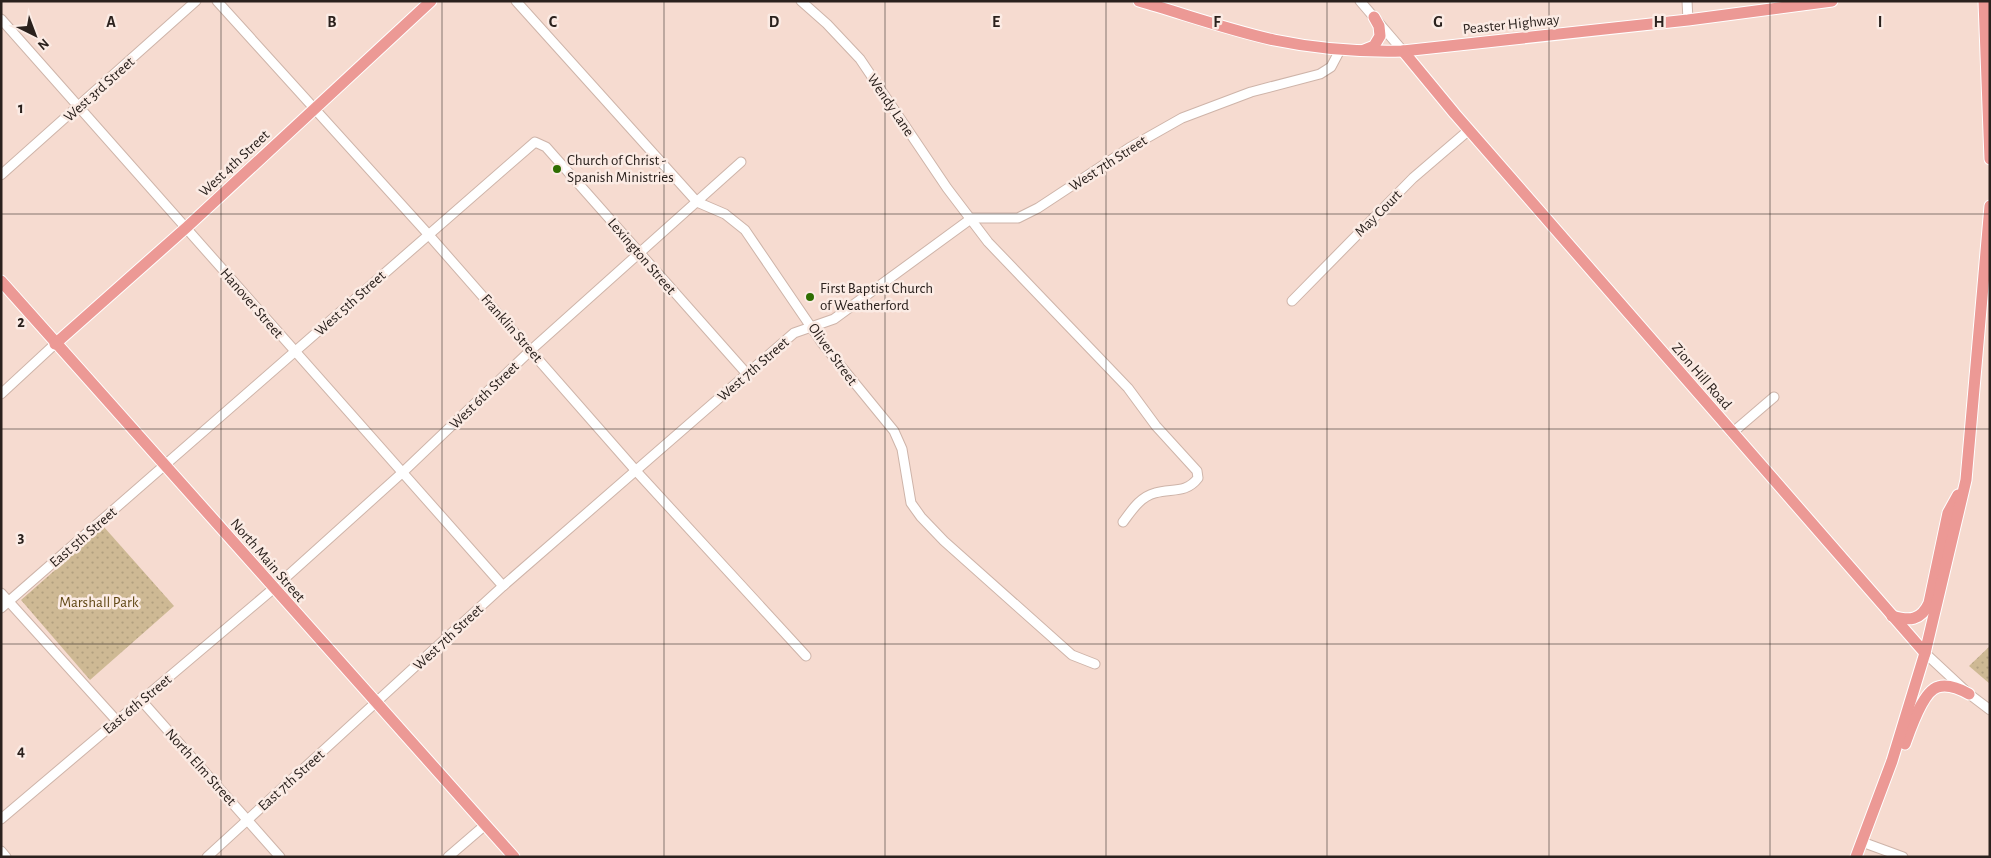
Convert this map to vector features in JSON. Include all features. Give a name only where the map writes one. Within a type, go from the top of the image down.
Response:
[{"type":"main road","name":"West 4th Street","points":[[56,344],[187,227],[431,1]]},
{"type":"main road","name":"Peaster Highway","points":[[1139,1],[1274,40],[1340,50],[1362,51],[1435,47],[1688,20],[1832,1]]},
{"type":"main road","points":[[1984,1],[1990,159]]},
{"type":"main road","points":[[1362,51],[1374,46],[1380,36],[1379,26],[1374,17]]},
{"type":"main road","points":[[1423,75],[1420,64],[1422,57],[1427,51],[1435,47]]},
{"type":"main road","name":"Zion Hill Road","points":[[1403,50],[1469,130],[1925,653]]},
{"type":"main road","points":[[1856,857],[1892,762],[1925,653],[1966,480],[1990,206]]},
{"type":"main road","name":"North Main Street","points":[[1,281],[484,826],[514,857]]},
{"type":"main road","points":[[1891,616],[1911,620],[1924,613],[1929,603],[1948,513],[1966,480]]},
{"type":"main road","points":[[1863,839],[1889,789],[1912,724],[1927,697],[1939,686],[1957,688],[1968,694]]},
{"type":"street","name":"West 3rd Street","points":[[1,176],[196,1]]},
{"type":"street","name":"Franklin Street","points":[[217,1],[428,234],[637,472],[806,656]]},
{"type":"street","name":"Oliver Street","points":[[516,1],[697,202],[725,214],[745,230],[855,385],[894,431],[902,449],[912,503],[921,517],[944,541],[1072,655],[1095,664]]},
{"type":"street","name":"Wendy Lane","points":[[801,1],[827,24],[860,59],[947,188],[972,218],[988,242],[1116,375],[1197,471],[1198,478],[1193,484],[1185,489],[1155,492],[1144,498],[1123,522]]},
{"type":"street","points":[[1360,1],[1403,50]]},
{"type":"street","points":[[1687,1],[1688,20]]},
{"type":"street","name":"Hanover Street","points":[[1,19],[503,586]]},
{"type":"street","name":"West 7th Street","points":[[376,704],[503,586],[637,472],[794,333],[834,320],[972,218],[1018,218],[1038,208],[1129,148],[1182,118],[1251,92],[1320,74],[1331,67],[1340,50]]},
{"type":"street","name":"May Court","points":[[1292,301],[1413,178],[1469,130]]},
{"type":"street","name":"West 5th Street","points":[[165,465],[535,142]]},
{"type":"street","name":"Lexington Street","points":[[535,142],[546,147],[746,374]]},
{"type":"street","name":"West 6th Street","points":[[273,589],[403,472],[531,350],[741,162]]},
{"type":"street","points":[[1,394],[56,344]]},
{"type":"street","points":[[1732,433],[1774,397]]},
{"type":"street","name":"East 5th Street","points":[[1,608],[165,465]]},
{"type":"street","name":"East 6th Street","points":[[1,819],[273,589]]},
{"type":"street","points":[[1,593],[117,721]]},
{"type":"street","name":"Zion Hill Road","points":[[1925,653],[1968,694],[1990,710]]},
{"type":"street","name":"North Elm Street","points":[[141,700],[280,857]]},
{"type":"street","name":"East 7th Street","points":[[206,857],[376,704]]},
{"type":"street","points":[[448,857],[484,826]]},
{"type":"street","points":[[1863,839],[1903,857]]},
{"type":"street","points":[[1,851],[6,857]]},
{"type":"green space","name":"Marshall Park","points":[[104,527],[174,606],[90,680],[21,600]]},
{"type":"green space","points":[[1990,646],[1990,684],[1969,666]]},
{"type":"place","name":"Church of Christ - Spanish Ministries","points":[[557,169]]},
{"type":"place","name":"First Baptist Church of Weatherford","points":[[810,297]]}]
